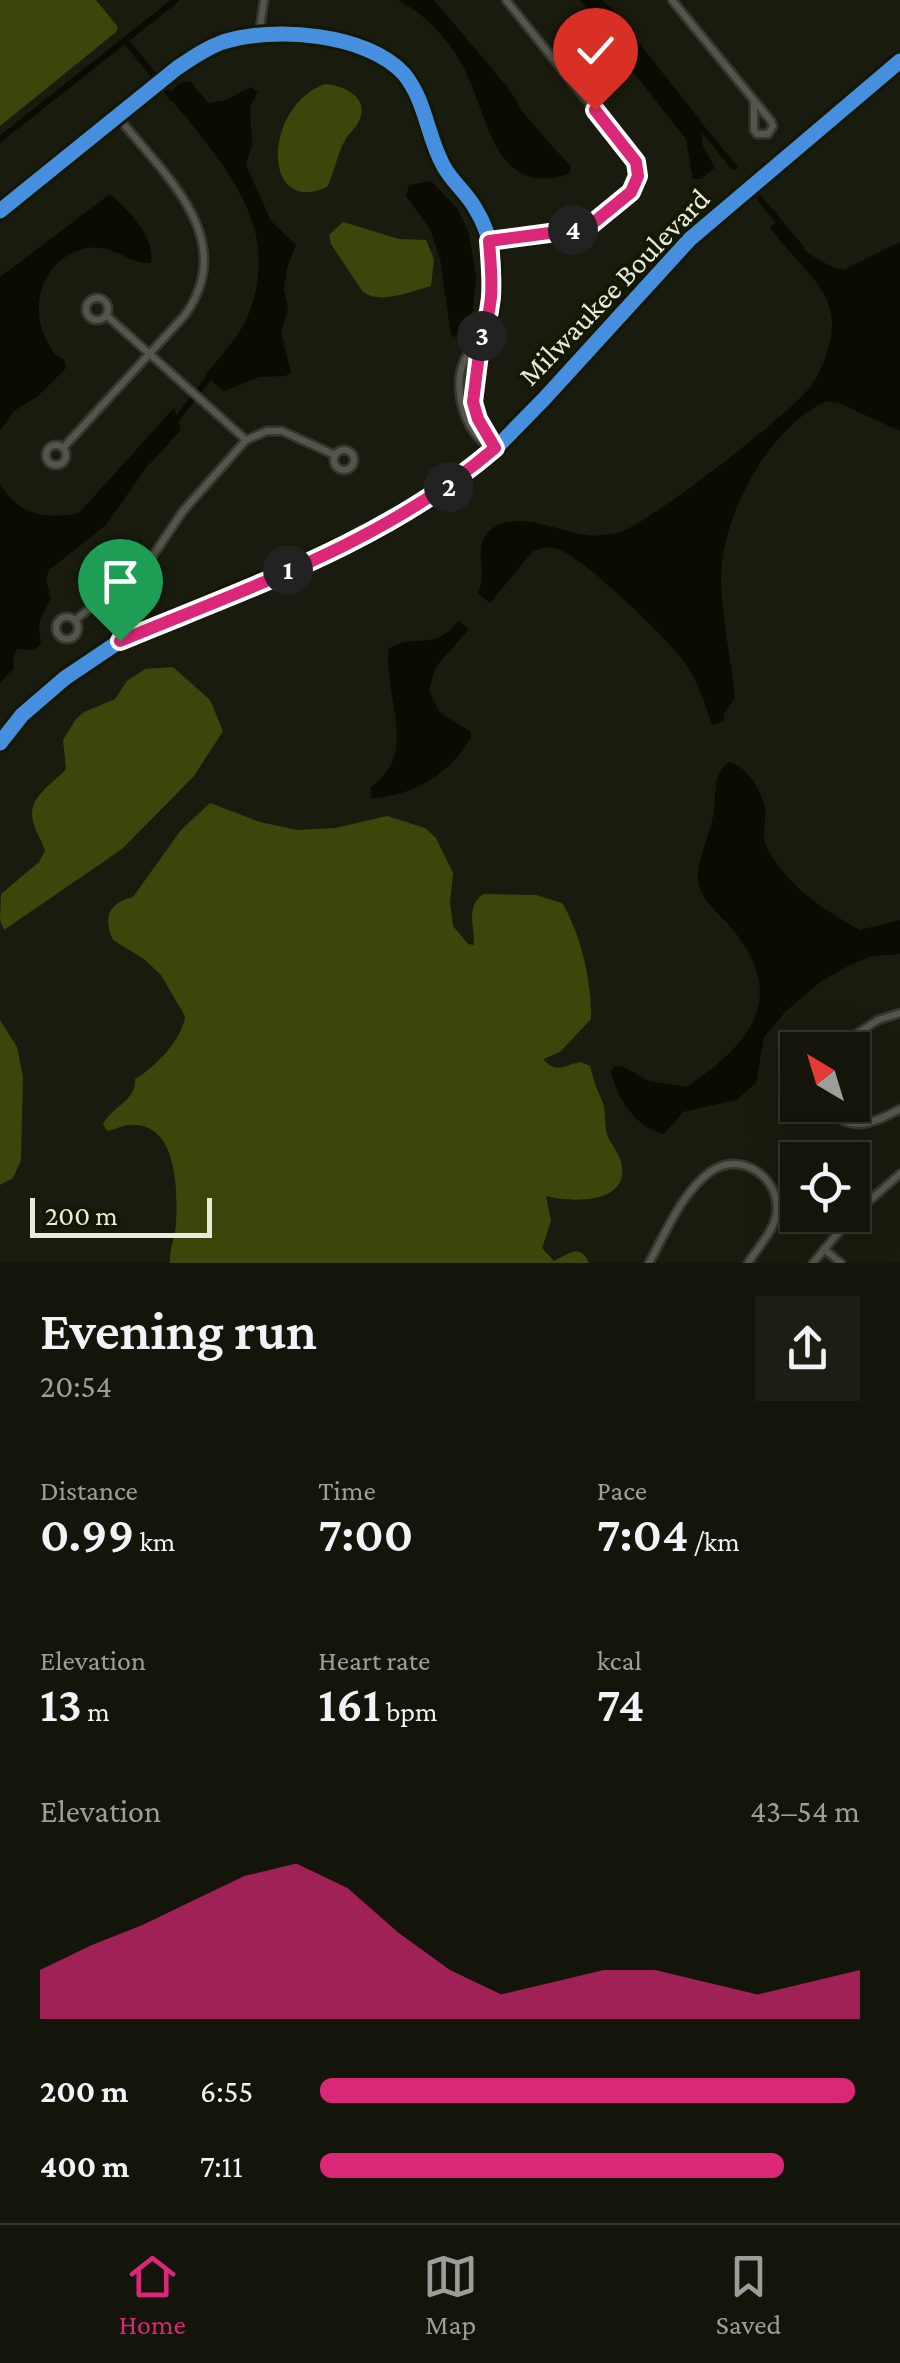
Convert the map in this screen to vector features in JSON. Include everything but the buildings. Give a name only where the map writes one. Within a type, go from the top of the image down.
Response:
[{"type":"street","points":[[259,35],[264,0]]},
{"type":"street","points":[[489,241],[587,228],[631,192],[638,176],[636,162],[506,0]]},
{"type":"street","points":[[672,0],[771,121],[773,126],[768,134],[757,134],[754,130],[754,103]]},
{"type":"street","points":[[0,210],[196,54],[222,42],[259,35],[347,42],[372,50],[393,64],[417,95],[442,164],[474,205],[489,241],[493,302],[488,324],[466,358],[460,404],[466,424],[482,442],[488,440]]},
{"type":"street","name":"Milwaukee Boulevard","points":[[0,743],[22,714],[120,641],[370,534],[453,484],[495,448],[690,240],[900,61]]},
{"type":"street","points":[[63,448],[151,355],[198,294],[205,266],[200,230],[191,210],[118,117]]},
{"type":"street","points":[[106,316],[246,440]]},
{"type":"street","points":[[476,346],[479,354],[473,384],[475,412],[495,448]]},
{"type":"street","points":[[461,381],[473,384]]},
{"type":"street","points":[[75,620],[148,562],[183,510],[246,440],[266,431],[282,431],[335,455]]},
{"type":"street","points":[[860,1032],[878,1020],[900,1014]]},
{"type":"street","points":[[846,1122],[869,1124],[900,1108]]},
{"type":"street","points":[[649,1263],[703,1177],[732,1164],[748,1166],[762,1174],[776,1197],[774,1222],[748,1263]]},
{"type":"street","points":[[813,1263],[862,1207],[900,1174]]},
{"type":"street","points":[[824,1250],[841,1263]]},
{"type":"green space","points":[[0,0],[96,0],[118,27],[0,126]]},
{"type":"green space","points":[[325,84],[354,94],[361,114],[344,142],[327,187],[306,192],[290,187],[281,174],[281,135],[304,96]]},
{"type":"green space","points":[[343,222],[399,239],[426,240],[434,259],[431,286],[387,297],[363,292],[331,244],[329,235]]},
{"type":"green space","points":[[173,667],[210,700],[223,731],[194,776],[122,849],[4,930],[0,920],[1,894],[39,862],[45,851],[32,812],[37,798],[66,769],[63,740],[76,719],[115,699],[127,681],[145,669]]},
{"type":"green space","points":[[210,803],[260,822],[297,830],[335,828],[387,816],[425,828],[436,838],[453,873],[453,926],[468,944],[474,945],[474,905],[483,894],[536,895],[562,903],[584,959],[591,1019],[560,1052],[543,1059],[556,1068],[580,1062],[590,1066],[603,1103],[607,1134],[620,1158],[622,1176],[618,1186],[597,1197],[570,1200],[546,1196],[551,1221],[542,1248],[554,1261],[578,1252],[589,1263],[170,1263],[176,1194],[166,1146],[145,1127],[126,1125],[107,1131],[103,1124],[129,1097],[135,1079],[174,1043],[185,1016],[161,975],[113,940],[108,918],[113,907],[133,897],[181,830]]},
{"type":"green space","points":[[0,1020],[17,1047],[23,1077],[21,1160],[13,1178],[0,1185]]},
{"type":"shaded area","points":[[398,0],[434,0],[571,167],[569,174],[545,179],[527,176],[512,167],[492,137],[470,81],[450,45],[421,15]]},
{"type":"shaded area","points":[[580,0],[602,0],[612,9],[700,120],[703,146],[715,168],[701,179],[693,179],[686,139]]},
{"type":"shaded area","points":[[190,81],[208,103],[226,100],[251,87],[258,92],[250,107],[252,145],[246,165],[271,221],[296,245],[287,268],[284,289],[288,308],[281,332],[291,373],[259,377],[224,391],[205,375],[247,318],[257,285],[259,254],[242,197],[227,171],[168,95],[180,83]]},
{"type":"shaded area","points":[[431,181],[457,208],[469,234],[476,277],[472,319],[457,338],[451,335],[440,259],[430,229],[406,196],[409,185]]},
{"type":"shaded area","points":[[110,194],[145,233],[151,263],[94,248],[69,255],[57,264],[42,287],[39,316],[48,343],[64,359],[66,368],[38,396],[14,411],[0,431],[0,277]]},
{"type":"shaded area","points":[[778,220],[807,251],[844,270],[900,242],[900,431],[827,401],[785,431],[751,477],[729,530],[721,581],[735,697],[723,715],[724,721],[712,725],[696,681],[679,655],[625,600],[584,566],[555,548],[538,549],[490,603],[478,593],[481,547],[489,532],[508,522],[530,522],[594,536],[632,526],[718,467],[811,386],[829,346],[830,307],[817,282],[770,227]]},
{"type":"shaded area","points":[[174,408],[181,430],[146,468],[105,526],[49,570],[46,578],[51,600],[40,620],[41,643],[34,650],[17,649],[14,668],[0,683],[0,483],[15,502],[34,513],[79,513]]},
{"type":"shaded area","points":[[458,621],[469,629],[435,668],[429,691],[440,713],[470,731],[471,737],[453,762],[429,781],[401,793],[371,798],[371,787],[386,773],[397,740],[389,649],[441,636]]},
{"type":"shaded area","points":[[729,762],[748,774],[757,788],[764,803],[765,843],[785,874],[820,905],[860,930],[900,920],[900,954],[871,956],[820,982],[785,1012],[764,1037],[756,1083],[736,1100],[683,1112],[664,1134],[644,1125],[623,1102],[611,1072],[614,1066],[649,1081],[687,1087],[743,1038],[759,1001],[759,980],[751,957],[708,902],[699,883],[718,778]]},
{"type":"waterway","points":[[0,139],[176,0]]},
{"type":"waterway","points":[[125,40],[172,98]]},
{"type":"waterway","points":[[696,121],[734,167]]},
{"type":"waterway","points":[[760,199],[801,248]]},
{"type":"waterway","points":[[176,420],[211,375]]},
{"type":"cycle path","points":[[0,211],[177,68],[211,47],[267,34],[344,42],[388,60],[404,74],[417,96],[443,165],[483,224],[494,277],[489,313],[476,346]]},
{"type":"cycle path","points":[[0,743],[22,715],[65,678],[120,641],[370,534],[453,484],[544,399],[690,239],[900,61]]},
{"type":"route","points":[[120,641],[370,534],[453,484],[495,448],[478,419],[472,393],[479,354],[476,346],[488,324],[493,302],[489,241],[587,228],[631,192],[638,176],[636,162],[595,110]]}]
